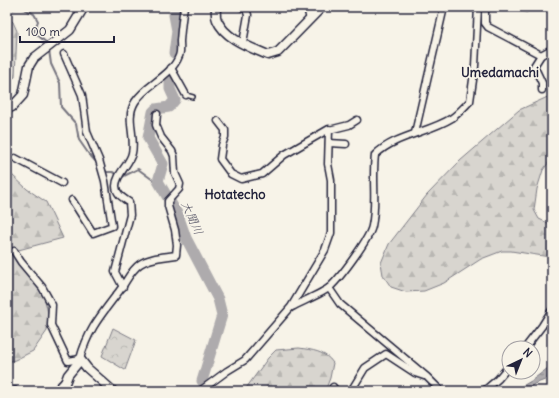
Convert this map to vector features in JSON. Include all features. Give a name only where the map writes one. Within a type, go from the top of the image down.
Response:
[{"type":"street","points":[[7,109],[12,107],[23,95],[29,66],[34,58],[70,30],[84,7]]},
{"type":"street","points":[[123,287],[115,272],[130,215],[129,202],[119,194],[116,186],[120,174],[132,155],[134,141],[130,114],[135,102],[171,68],[179,56],[184,7]]},
{"type":"street","points":[[216,7],[216,18],[222,29],[243,43],[268,55],[274,54],[282,48],[322,7]]},
{"type":"street","points":[[242,7],[246,9],[248,15],[243,43]]},
{"type":"street","points":[[307,7],[310,20]]},
{"type":"street","points":[[415,133],[444,7]]},
{"type":"street","points":[[291,307],[329,288],[364,242],[372,228],[374,209],[375,155],[380,150],[391,144],[451,118],[470,102],[474,72],[478,7]]},
{"type":"street","points":[[485,7],[485,23],[488,27],[541,55]]},
{"type":"street","points":[[542,90],[542,83],[534,66],[541,55],[552,49]]},
{"type":"street","points":[[64,54],[82,95],[87,132],[103,173],[112,226],[93,233],[72,200]]},
{"type":"street","points":[[171,68],[186,95]]},
{"type":"street","points":[[62,391],[68,375],[80,359],[90,330],[123,287],[132,270],[142,262],[176,255],[177,245],[175,230],[168,201],[179,189],[180,184],[175,173],[174,156],[172,151],[161,137],[156,125],[157,114]]},
{"type":"street","points":[[218,121],[225,130],[220,159],[231,174],[241,178],[262,174],[284,155],[300,144],[329,129],[349,126],[358,120]]},
{"type":"street","points":[[200,391],[245,360],[291,307],[325,250],[331,233],[331,180],[328,164],[329,130]]},
{"type":"street","points":[[329,143],[346,144]]},
{"type":"street","points":[[15,158],[62,183]]},
{"type":"street","points":[[14,251],[21,262],[42,287],[52,305],[51,325],[68,361],[80,359]]},
{"type":"street","points":[[329,288],[340,304],[427,377],[441,391]]},
{"type":"street","points":[[531,340],[552,310]]},
{"type":"street","points":[[351,391],[365,368],[386,354],[415,373],[427,377]]},
{"type":"street","points":[[80,359],[87,368],[113,391]]},
{"type":"street","points":[[484,391],[501,375]]},
{"type":"street","points":[[55,391],[66,381]]},
{"type":"lane","points":[[186,95],[193,96]]},
{"type":"green space","points":[[7,16],[13,22],[17,31],[15,77],[7,82]]},
{"type":"green space","points":[[552,95],[552,158],[543,170],[537,189],[534,210],[539,219],[552,225],[552,256],[502,251],[481,259],[444,283],[424,291],[406,292],[391,287],[383,275],[381,263],[389,244],[427,195],[460,161],[519,110]]},
{"type":"green space","points":[[12,175],[27,189],[46,202],[63,238],[11,252],[44,296],[48,313],[47,331],[33,351],[15,360],[7,362],[7,189]]},
{"type":"green space","points":[[113,328],[136,340],[125,370],[102,356]]},
{"type":"green space","points":[[299,348],[313,350],[326,356],[333,363],[330,378],[325,391],[244,391],[268,358],[276,350]]},
{"type":"water","points":[[552,365],[552,372],[545,380],[534,384],[526,391],[514,391],[532,380],[541,380],[541,373]]},
{"type":"waterway","points":[[21,7],[34,14],[38,21],[34,32],[48,44]]},
{"type":"waterway","points":[[7,8],[11,9],[21,7]]},
{"type":"waterway","name":"大聞川","points":[[174,53],[177,31],[174,15],[175,7]]},
{"type":"waterway","points":[[49,50],[51,64],[60,83],[61,107],[76,124],[79,140],[97,163]]},
{"type":"waterway","name":"大聞川","points":[[170,80],[170,89],[175,100],[169,107],[156,109],[153,112],[148,138],[163,164],[158,181],[178,215],[186,238],[218,299],[222,315],[202,381]]},
{"type":"waterway","points":[[103,169],[107,172],[113,172],[122,177],[138,169],[153,180],[158,181]]},
{"type":"district","name":"Umedamachi","points":[[500,72]]},
{"type":"district","name":"Hotatecho","points":[[235,194]]}]
